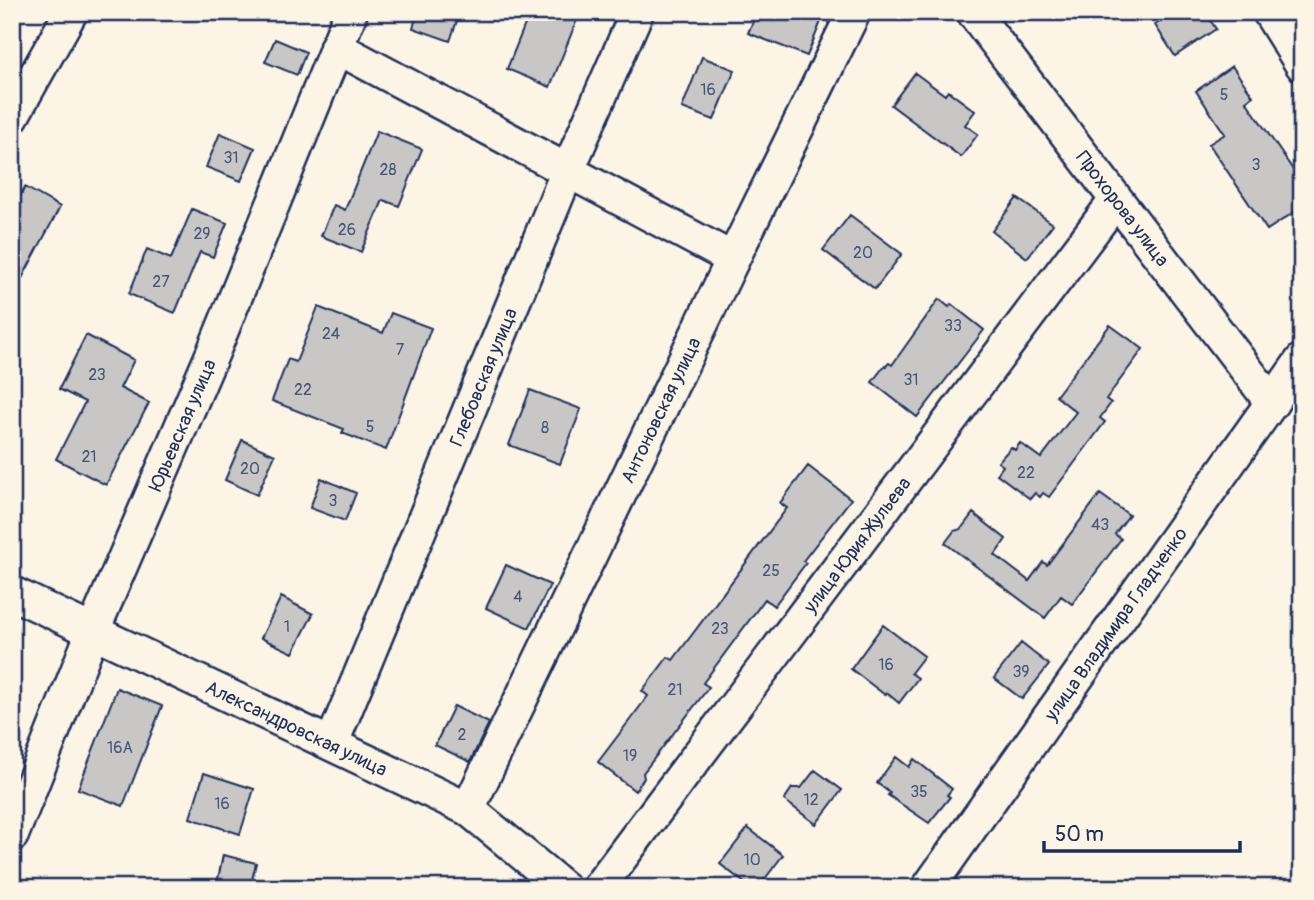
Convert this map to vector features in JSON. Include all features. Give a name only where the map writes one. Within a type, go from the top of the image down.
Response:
[{"type":"street","points":[[12,117],[71,12]]},
{"type":"street","name":"Юрьевская улица","points":[[12,835],[93,631],[214,350],[351,12]]},
{"type":"street","name":"Глебовская улица","points":[[332,743],[568,170],[636,12]]},
{"type":"street","name":"Антоновская улица","points":[[468,809],[854,12]]},
{"type":"street","name":"Прохорова улица","points":[[973,12],[1272,402]]},
{"type":"street","points":[[1269,12],[1302,65]]},
{"type":"street","points":[[336,47],[733,259]]},
{"type":"street","name":"улица Юрия Жульева","points":[[598,888],[1116,200]]},
{"type":"street","name":"улица Владимира Гладченко","points":[[928,888],[1302,360]]},
{"type":"street","name":"Александровская улица","points":[[12,593],[468,809],[564,888]]},
{"type":"building","points":[[418,12],[460,12],[450,41],[413,28]]},
{"type":"building","points":[[530,12],[580,12],[550,87],[507,69]]},
{"type":"building","points":[[757,12],[805,12],[822,19],[807,56],[748,33]]},
{"type":"building","points":[[1176,12],[1205,12],[1216,29],[1175,56],[1155,25]]},
{"type":"building","points":[[275,39],[306,52],[297,75],[265,62]]},
{"type":"building","points":[[702,57],[735,70],[714,120],[682,108]]},
{"type":"building","points":[[1232,66],[1253,96],[1246,101],[1302,183],[1302,207],[1267,230],[1209,144],[1225,134],[1196,91]]},
{"type":"building","points":[[915,73],[945,95],[948,91],[975,111],[965,125],[978,134],[961,157],[891,105]]},
{"type":"building","points":[[377,131],[422,149],[399,206],[383,200],[361,252],[321,236],[334,205],[345,210]]},
{"type":"building","points":[[220,133],[255,148],[241,181],[206,167]]},
{"type":"building","points":[[25,187],[60,207],[12,297],[12,211]]},
{"type":"building","points":[[1017,198],[1053,224],[1027,258],[992,231]]},
{"type":"building","points":[[192,209],[227,223],[213,257],[200,252],[175,313],[129,294],[147,249],[171,259]]},
{"type":"building","points":[[850,215],[902,254],[875,289],[823,250]]},
{"type":"building","points":[[939,299],[949,307],[951,304],[984,330],[917,417],[872,382],[885,365],[892,365]]},
{"type":"building","points":[[318,307],[383,333],[391,313],[431,328],[386,450],[342,433],[344,429],[272,401],[288,359],[296,362]]},
{"type":"building","points":[[1110,325],[1143,349],[1106,399],[1111,403],[1100,418],[1105,422],[1049,497],[1043,493],[1040,497],[1035,493],[1030,499],[997,474],[1003,466],[998,462],[1011,447],[1015,450],[1020,443],[1041,458],[1076,412],[1056,396]]},
{"type":"building","points":[[86,335],[134,360],[120,388],[149,403],[106,485],[56,459],[85,402],[59,389]]},
{"type":"building","points":[[530,390],[581,409],[560,464],[509,445]]},
{"type":"building","points":[[242,440],[275,455],[257,495],[225,480]]},
{"type":"building","points":[[808,466],[851,499],[803,561],[806,563],[774,606],[765,599],[703,683],[709,687],[643,773],[644,778],[635,791],[598,762],[648,696],[642,691],[668,657],[673,660],[787,508],[780,503]]},
{"type":"building","points":[[321,478],[356,493],[345,521],[310,508]]},
{"type":"building","points":[[1100,494],[1129,515],[1115,534],[1121,539],[1072,604],[1061,596],[1045,618],[945,543],[954,531],[961,529],[973,513],[1006,539],[995,555],[1029,581],[1043,562],[1047,565]]},
{"type":"building","points":[[506,565],[550,585],[529,628],[486,608]]},
{"type":"building","points":[[281,597],[313,614],[293,653],[261,638]]},
{"type":"building","points":[[883,625],[924,656],[911,673],[918,678],[899,703],[851,669]]},
{"type":"building","points":[[1021,643],[1049,665],[1022,699],[994,678]]},
{"type":"building","points":[[117,688],[162,706],[123,806],[78,789]]},
{"type":"building","points":[[454,706],[489,723],[470,762],[435,745]]},
{"type":"building","points":[[896,757],[909,767],[914,759],[952,789],[947,795],[950,797],[929,823],[888,795],[890,793],[877,783]]},
{"type":"building","points":[[815,770],[842,790],[816,824],[784,800],[792,788],[801,788]]},
{"type":"building","points":[[204,773],[254,789],[240,834],[190,818]]},
{"type":"building","points":[[748,828],[783,855],[758,888],[751,888],[720,864]]},
{"type":"building","points":[[223,855],[256,863],[250,888],[216,888]]}]
